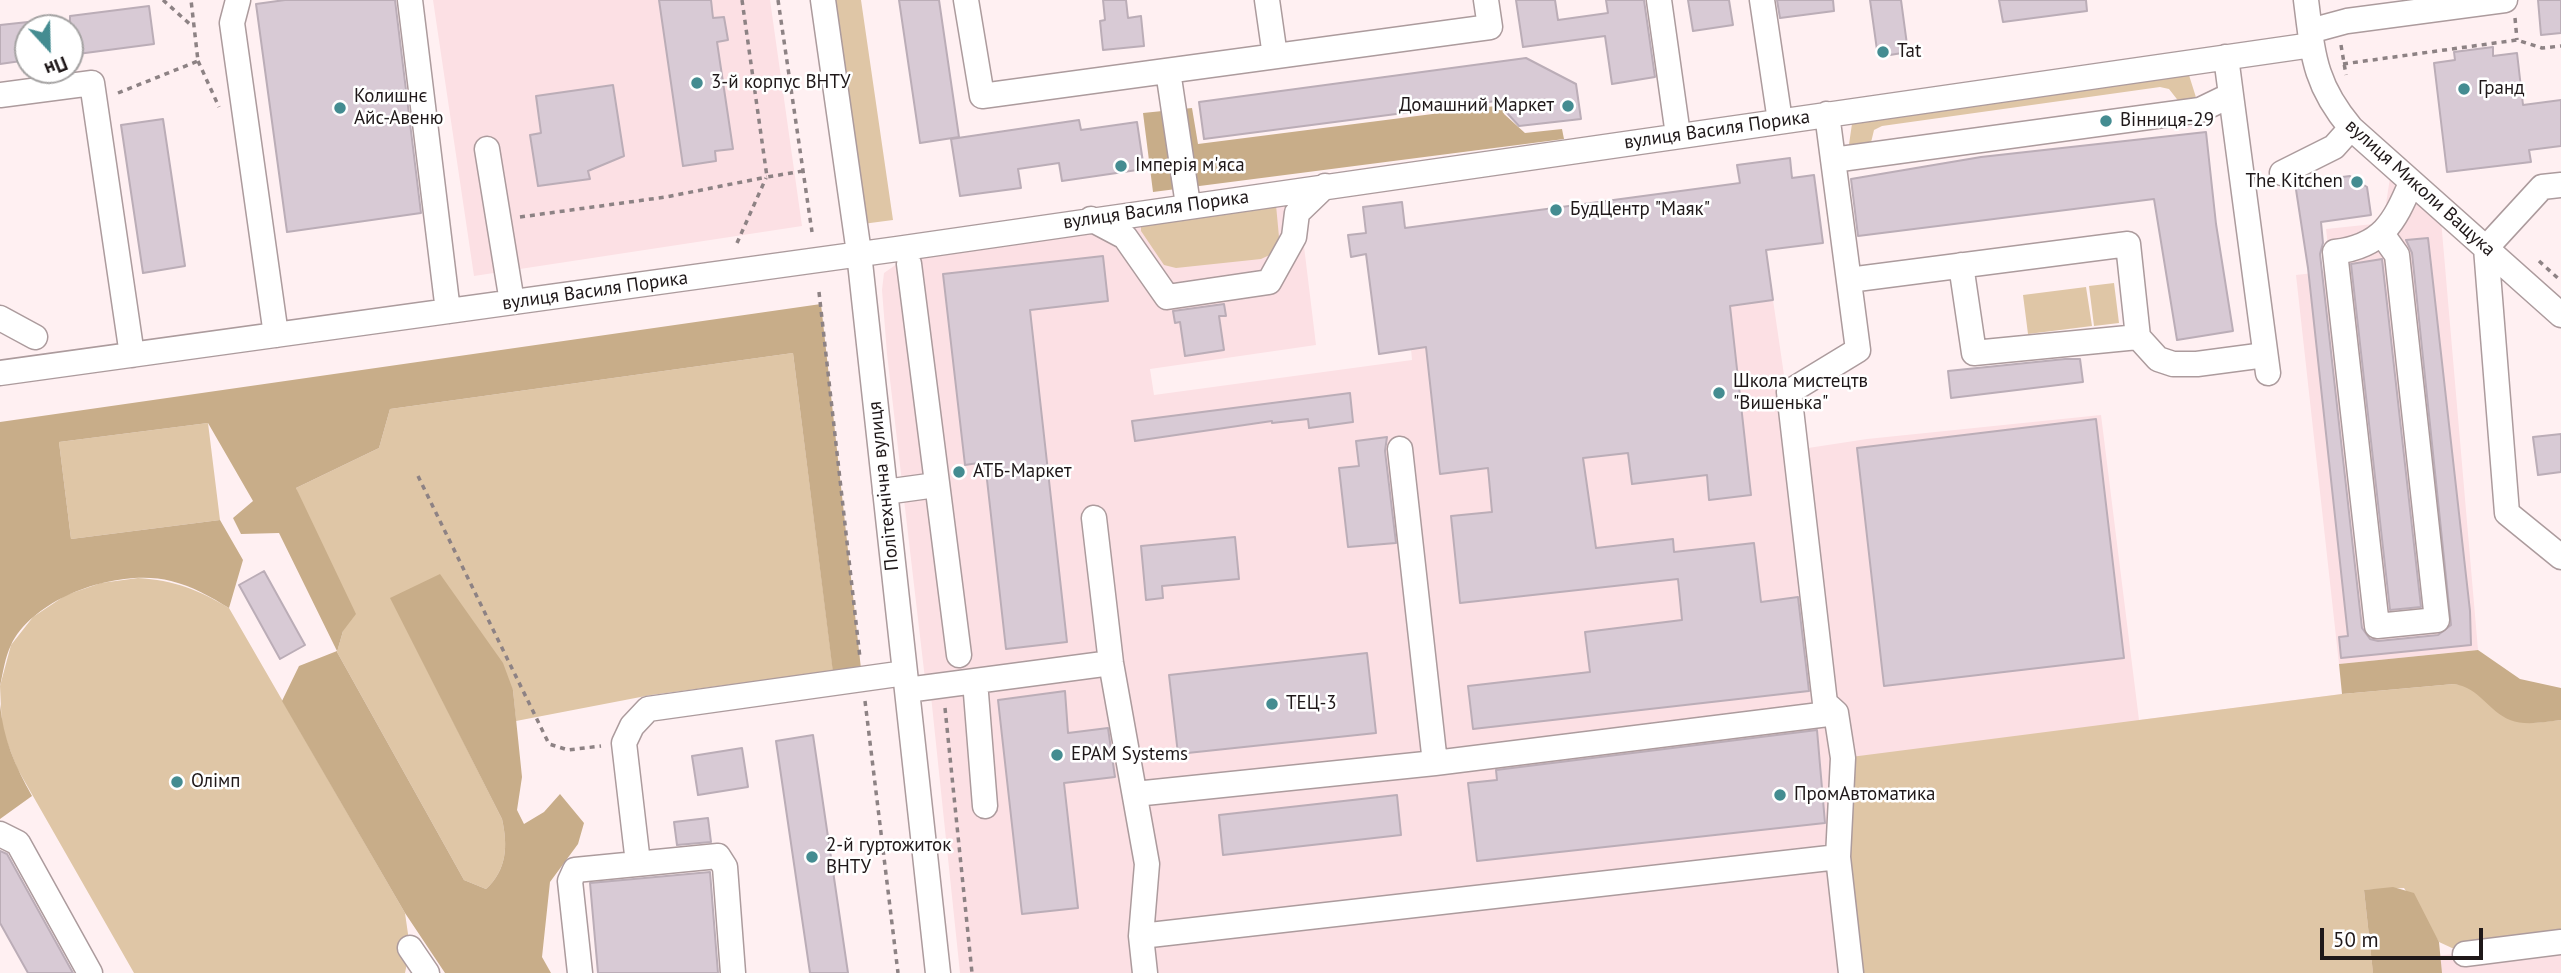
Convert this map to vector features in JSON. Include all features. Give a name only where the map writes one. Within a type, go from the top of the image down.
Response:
[{"type":"street","points":[[238,0],[232,23],[276,335]]},
{"type":"street","points":[[410,0],[448,311]]},
{"type":"street","name":"Політехнічна вулиця","points":[[823,0],[859,253],[938,973]]},
{"type":"street","points":[[966,0],[982,96],[1490,27],[1486,0]]},
{"type":"street","points":[[1267,0],[1275,56]]},
{"type":"street","points":[[1659,0],[1678,135]]},
{"type":"street","points":[[1762,0],[1780,121]]},
{"type":"street","name":"вулиця Миколи Ващука","points":[[2306,0],[2311,38],[2324,91],[2351,128],[2561,315]]},
{"type":"street","name":"вулиця Василя Порика","points":[[0,373],[2226,57],[2311,38],[2344,15],[2505,0]]},
{"type":"street","points":[[1849,280],[2127,244],[2137,337],[2158,359],[2173,364],[2266,364],[2226,57]]},
{"type":"street","points":[[1168,71],[1188,205]]},
{"type":"street","points":[[0,95],[92,83],[132,355]]},
{"type":"street","points":[[1833,160],[2200,110],[2231,95]]},
{"type":"street","points":[[1827,114],[1858,351],[1789,392],[1825,703],[1836,713],[1843,758],[1838,857],[1851,973]]},
{"type":"street","points":[[2282,173],[2334,147],[2351,128]]},
{"type":"street","points":[[487,149],[512,302]]},
{"type":"street","points":[[2382,234],[2397,255],[2437,620],[2377,626],[2335,252],[2370,244],[2382,234],[2393,220],[2411,183]]},
{"type":"street","points":[[2561,185],[2542,187],[2486,248],[2507,513],[2561,556]]},
{"type":"street","points":[[1091,219],[1125,237],[1167,297],[1269,282],[1294,237],[1297,214],[1325,186]]},
{"type":"street","points":[[909,264],[959,656]]},
{"type":"street","points":[[1961,265],[1974,353],[2137,337]]},
{"type":"street","points":[[0,318],[35,337]]},
{"type":"street","points":[[1401,449],[1435,762]]},
{"type":"street","points":[[885,492],[936,485]]},
{"type":"street","points":[[1094,518],[1111,663],[1147,864],[1141,936],[1145,973]]},
{"type":"street","points":[[638,863],[624,743],[632,726],[648,709],[862,678],[906,682],[975,681],[1111,663]]},
{"type":"street","points":[[975,681],[985,806]]},
{"type":"street","points":[[1135,794],[1435,762],[1836,713]]},
{"type":"street","points":[[0,834],[18,843],[90,973]]},
{"type":"street","points":[[580,973],[570,881],[575,870],[718,856],[725,867],[733,973]]},
{"type":"street","points":[[1141,936],[1838,857]]},
{"type":"street","points":[[2465,954],[2561,942]]},
{"type":"street","points":[[410,948],[427,973]]},
{"type":"path","points":[[163,0],[192,26]]},
{"type":"path","points":[[94,102],[198,61],[191,0]]},
{"type":"path","points":[[737,243],[767,177],[742,0]]},
{"type":"path","points":[[778,0],[812,232]]},
{"type":"path","points":[[2344,15],[2343,64],[2349,84]]},
{"type":"path","points":[[2343,64],[2517,40],[2542,48],[2561,46]]},
{"type":"path","points":[[498,220],[666,197],[803,171]]},
{"type":"path","points":[[819,292],[898,973]]},
{"type":"path","points":[[418,476],[549,744],[568,750],[624,743]]},
{"type":"shaded area","points":[[433,0],[770,0],[802,226],[474,276]]},
{"type":"shaded area","points":[[823,0],[861,0],[893,220],[855,225]]},
{"type":"shaded area","points":[[2188,72],[2200,110],[2187,112],[2169,89],[2160,87],[1882,126],[1874,130],[1868,155],[1847,158],[1853,117]]},
{"type":"shaded area","points":[[1503,105],[1504,114],[1525,133],[1562,129],[1564,139],[1153,192],[1143,113],[1192,108],[1198,144]]},
{"type":"shaded area","points":[[2392,165],[2440,208],[2478,650],[2339,664],[2296,275],[2331,271],[2326,229],[2383,223]]},
{"type":"shaded area","points":[[1290,204],[1303,238],[1316,345],[1150,369],[1154,395],[1412,360],[1411,349],[1773,300],[1795,450],[1867,439],[2101,415],[2139,720],[2342,694],[2372,963],[2561,942],[2561,973],[960,973],[931,696],[925,679],[887,354],[882,290],[884,273],[904,259]]},
{"type":"shaded area","points":[[1276,205],[1279,237],[1274,253],[1261,259],[1176,268],[1164,265],[1141,231],[1141,222]]},
{"type":"shaded area","points":[[2114,283],[2119,323],[2094,326],[2089,286]]},
{"type":"shaded area","points":[[2086,287],[2092,326],[2028,334],[2023,295]]},
{"type":"shaded area","points":[[821,304],[862,678],[834,681],[793,353],[390,409],[379,448],[296,488],[356,614],[343,631],[337,652],[464,880],[486,889],[502,866],[505,839],[502,819],[390,598],[440,574],[503,663],[513,690],[522,777],[517,810],[524,824],[544,812],[560,794],[584,823],[578,844],[550,882],[542,957],[551,973],[445,973],[405,913],[282,701],[299,666],[337,651],[279,533],[241,534],[233,518],[253,501],[208,423],[59,442],[71,539],[220,520],[243,560],[229,608],[186,586],[150,578],[104,583],[81,590],[39,612],[23,628],[9,650],[0,686],[0,422]]},
{"type":"shaded area","points":[[793,353],[833,671],[651,695],[516,721],[513,690],[391,598],[502,819],[505,848],[498,874],[486,889],[464,880],[337,652],[343,631],[296,488],[379,448],[390,409]]},
{"type":"shaded area","points":[[208,423],[220,520],[71,539],[59,442]]},
{"type":"shaded area","name":"Олімп","points":[[138,578],[186,587],[229,608],[405,913],[410,948],[405,973],[134,973],[17,768],[2,729],[0,686],[11,645],[33,617],[66,595],[101,583]]},
{"type":"shaded area","points":[[2478,650],[2520,679],[2561,688],[2561,720],[2529,723],[2510,720],[2471,690],[2454,684],[2342,694],[2339,664]]},
{"type":"shaded area","points":[[2454,684],[2468,686],[2534,723],[2561,720],[2561,942],[2465,954],[2439,942],[2404,888],[2364,890],[2373,973],[1851,973],[1843,758],[2342,694]]},
{"type":"shaded area","points":[[0,704],[11,751],[32,796],[0,819]]},
{"type":"shaded area","points":[[2393,887],[2414,893],[2439,942],[2442,973],[2373,973],[2364,890]]},
{"type":"building","name":"Колишнє Айс-Авеню","points":[[285,0],[395,0],[421,213],[287,232],[256,4]]},
{"type":"building","name":"3-й корпус ВНТУ","points":[[659,0],[711,0],[713,18],[724,17],[728,40],[717,42],[733,149],[715,151],[716,161],[683,166]]},
{"type":"building","points":[[899,0],[939,0],[959,137],[920,143]]},
{"type":"building","points":[[1103,0],[1126,0],[1128,18],[1141,16],[1144,46],[1103,50],[1100,21],[1105,20]]},
{"type":"building","points":[[1516,0],[1555,0],[1558,20],[1608,13],[1606,0],[1644,0],[1655,77],[1612,84],[1605,36],[1523,47]]},
{"type":"building","points":[[1688,0],[1729,0],[1733,25],[1693,31]]},
{"type":"building","points":[[1777,0],[1833,0],[1834,11],[1780,18]]},
{"type":"building","points":[[1870,0],[1901,0],[1908,52],[1878,57]]},
{"type":"building","points":[[1999,0],[2086,0],[2087,11],[2003,22]]},
{"type":"building","points":[[2538,0],[2561,0],[2561,33],[2541,35]]},
{"type":"building","points":[[149,6],[154,44],[84,53],[84,14]]},
{"type":"building","points":[[14,24],[14,62],[0,64],[0,25]]},
{"type":"building","points":[[2493,47],[2493,56],[2517,53],[2523,105],[2561,100],[2561,146],[2529,150],[2531,162],[2447,172],[2434,63],[2455,60],[2454,52]]},
{"type":"building","points":[[1526,58],[1576,84],[1581,119],[1519,126],[1496,101],[1204,139],[1199,102]]},
{"type":"building","points":[[613,85],[624,156],[588,171],[590,179],[538,186],[530,135],[541,133],[536,96]]},
{"type":"building","points":[[163,119],[185,266],[143,273],[121,125]]},
{"type":"building","points":[[1079,120],[1081,130],[1137,122],[1144,169],[1062,181],[1059,163],[1018,169],[1021,188],[960,196],[951,139]]},
{"type":"building","points":[[2206,132],[2216,224],[2233,331],[2177,340],[2154,199],[1858,236],[1851,179],[1981,157]]},
{"type":"building","points":[[1790,158],[1792,178],[1814,175],[1823,243],[1766,250],[1773,300],[1730,306],[1751,495],[1709,500],[1707,475],[1632,484],[1628,453],[1583,458],[1596,548],[1673,539],[1674,552],[1754,543],[1761,602],[1798,597],[1809,691],[1473,729],[1468,686],[1590,672],[1585,632],[1682,620],[1678,579],[1460,603],[1451,516],[1492,512],[1488,468],[1440,474],[1426,347],[1379,354],[1366,254],[1351,257],[1348,235],[1366,233],[1363,207],[1402,202],[1405,228],[1740,183],[1737,165]]},
{"type":"building","points":[[2350,176],[2367,187],[2371,215],[2321,222],[2323,243],[2320,254],[2362,628],[2370,639],[2378,641],[2438,635],[2451,625],[2412,253],[2406,240],[2428,238],[2470,611],[2471,645],[2341,658],[2339,637],[2348,636],[2308,268],[2295,183]]},
{"type":"building","points":[[1103,256],[1108,301],[1030,310],[1067,642],[1006,649],[985,462],[965,465],[943,274]]},
{"type":"building","points":[[2382,259],[2421,607],[2390,610],[2351,264]]},
{"type":"building","points":[[1224,304],[1226,316],[1219,316],[1224,350],[1185,356],[1180,322],[1175,323],[1173,311]]},
{"type":"building","points":[[2080,359],[2083,382],[1951,398],[1948,371]]},
{"type":"building","points":[[1350,393],[1353,422],[1309,428],[1308,419],[1272,421],[1135,441],[1132,421]]},
{"type":"building","points":[[2096,419],[2124,658],[1884,686],[1857,448]]},
{"type":"building","points":[[2561,434],[2561,472],[2538,475],[2533,437]]},
{"type":"building","points":[[1387,437],[1385,451],[1396,543],[1348,547],[1339,468],[1359,466],[1356,441]]},
{"type":"building","points":[[1235,537],[1239,579],[1162,586],[1163,598],[1146,600],[1141,546]]},
{"type":"building","points":[[264,571],[305,645],[280,659],[239,585]]},
{"type":"building","name":"ТЕЦ-3","points":[[1367,653],[1376,733],[1178,754],[1169,675]]},
{"type":"building","points":[[1065,691],[1068,733],[1108,728],[1115,777],[1064,783],[1078,908],[1022,914],[998,700]]},
{"type":"building","points":[[1817,730],[1825,823],[1477,861],[1468,783],[1497,780],[1496,770]]},
{"type":"building","name":"2-й гуртожиток ВНТУ","points":[[813,735],[848,973],[810,973],[776,741]]},
{"type":"building","points":[[742,748],[748,787],[698,795],[692,756]]},
{"type":"building","points":[[1397,795],[1401,835],[1223,855],[1219,815]]},
{"type":"building","points":[[708,818],[711,842],[677,845],[674,822]]},
{"type":"building","points":[[0,851],[7,854],[73,973],[28,973],[0,923]]},
{"type":"building","points":[[710,872],[718,973],[598,973],[590,883]]},
{"type":"place","name":"Tat","points":[[1883,52]]},
{"type":"place","name":"3-й корпус ВНТУ","points":[[697,83]]},
{"type":"place","name":"Гранд","points":[[2464,89]]},
{"type":"place","name":"Домашний Маркет","points":[[1568,106]]},
{"type":"place","name":"Колишнє Айс-Авеню","points":[[340,108]]},
{"type":"place","name":"Вінниця-29","points":[[2106,121]]},
{"type":"place","name":"Імперія м'яса","points":[[1121,166]]},
{"type":"place","name":"The Kitchen","points":[[2357,182]]},
{"type":"place","name":"БудЦентр \"Маяк\"","points":[[1556,210]]},
{"type":"place","name":"Школа мистецтв \"Вишенька\"","points":[[1719,393]]},
{"type":"place","name":"АТБ-Маркет","points":[[959,472]]},
{"type":"place","name":"ТЕЦ-3","points":[[1272,704]]},
{"type":"place","name":"EPAM Systems","points":[[1057,755]]},
{"type":"place","name":"Олімп","points":[[177,782]]},
{"type":"place","name":"ПромАвтоматика","points":[[1780,795]]},
{"type":"place","name":"2-й гуртожиток ВНТУ","points":[[812,857]]}]
